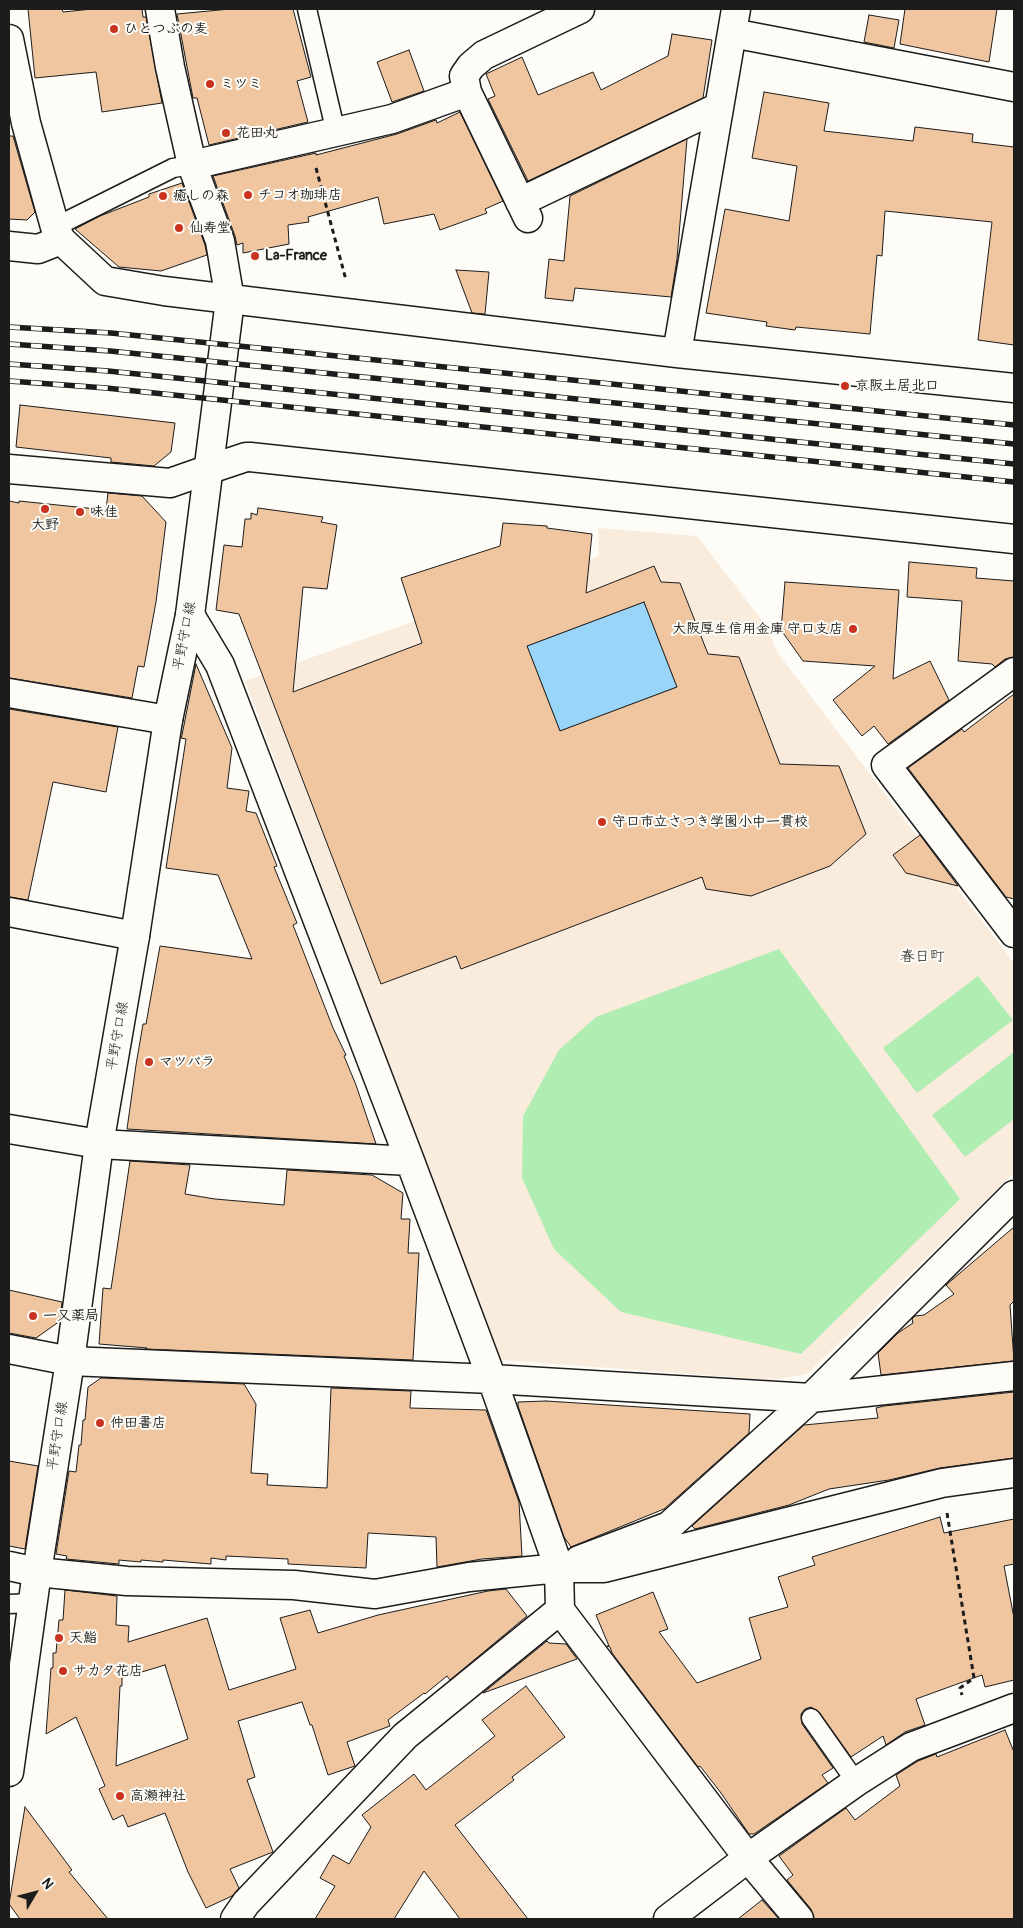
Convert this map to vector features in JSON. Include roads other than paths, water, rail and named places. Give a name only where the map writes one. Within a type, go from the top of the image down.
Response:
[{"type":"street","name":"平野守口線","points":[[9,1772],[21,1604],[37,1572],[70,1361],[99,1144],[135,936],[168,720],[190,615],[230,300],[220,241],[192,165],[170,67],[160,9]]},
{"type":"street","points":[[580,9],[484,55],[471,66],[464,76],[467,92],[524,210],[718,106]]},
{"type":"street","points":[[677,353],[734,21],[1014,87]]},
{"type":"street","points":[[9,39],[17,121],[58,234],[106,281],[230,300],[677,353],[1014,388]]},
{"type":"street","points":[[192,165],[392,119],[467,92]]},
{"type":"street","points":[[9,246],[38,249],[58,234]]},
{"type":"street","points":[[9,469],[170,483],[250,457],[1014,539]]},
{"type":"street","points":[[190,615],[220,665],[492,1379],[559,1568],[560,1610],[748,1858],[799,1919]]},
{"type":"street","points":[[1012,922],[886,765],[1014,672]]},
{"type":"street","points":[[9,693],[168,720]]},
{"type":"street","points":[[9,912],[135,936]]},
{"type":"street","points":[[9,1129],[99,1144],[410,1161]]},
{"type":"street","points":[[559,1568],[669,1526],[811,1398],[1014,1195]]},
{"type":"street","points":[[9,1349],[70,1361],[492,1379],[811,1398],[1014,1376]]},
{"type":"street","points":[[9,1566],[37,1572],[127,1581],[294,1585],[375,1594],[469,1577],[559,1568],[604,1568],[942,1483],[1014,1473]]},
{"type":"street","points":[[235,1919],[246,1903],[405,1736],[560,1610]]},
{"type":"street","points":[[668,1919],[748,1858],[856,1782],[911,1747],[1014,1708]]},
{"type":"lane","points":[[307,9],[336,133]]},
{"type":"lane","points":[[58,234],[173,168],[192,165]]},
{"type":"lane","points":[[811,1718],[856,1782]]},
{"type":"water","points":[[644,602],[677,687],[560,731],[527,646]]},
{"type":"railway","points":[[9,327],[111,333],[1014,425]]},
{"type":"railway","points":[[9,344],[110,351],[1014,444]]},
{"type":"railway","points":[[9,364],[108,371],[1014,464]]},
{"type":"railway","points":[[9,381],[106,388],[1014,482]]},
{"type":"place","name":"ひとつぶの麦","points":[[114,29]]},
{"type":"place","name":"ミツミ","points":[[210,84]]},
{"type":"place","name":"花田丸","points":[[226,133]]},
{"type":"place","name":"チコオ珈琲店","points":[[248,195]]},
{"type":"place","name":"癒しの森","points":[[163,196]]},
{"type":"place","name":"仙寿堂","points":[[179,228]]},
{"type":"place","name":"La-France","points":[[255,256]]},
{"type":"place","name":"京阪土居北口","points":[[845,386]]},
{"type":"place","name":"大野","points":[[45,509]]},
{"type":"place","name":"味佳","points":[[80,512]]},
{"type":"place","name":"大阪厚生信用金庫 守口支店","points":[[853,629]]},
{"type":"place","name":"守口市立さつき学園小中一貫校","points":[[602,822]]},
{"type":"place","name":"マツバラ","points":[[149,1062]]},
{"type":"place","name":"一又薬局","points":[[33,1316]]},
{"type":"place","name":"仲田書店","points":[[100,1423]]},
{"type":"place","name":"天鮨","points":[[59,1638]]},
{"type":"place","name":"サカタ花店","points":[[63,1671]]},
{"type":"place","name":"高瀬神社","points":[[120,1796]]},
{"type":"district","name":"春日町","points":[[922,957]]}]
